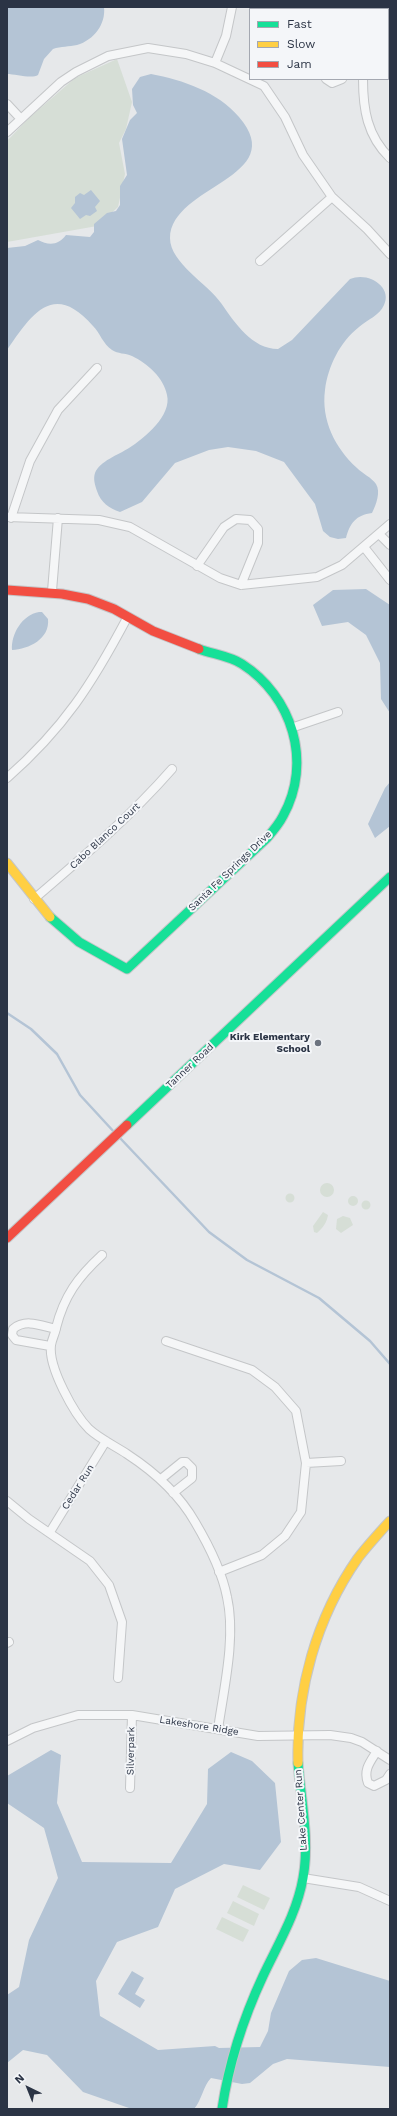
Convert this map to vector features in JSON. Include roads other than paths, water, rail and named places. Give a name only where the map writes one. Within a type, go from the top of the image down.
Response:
[{"type":"street","points":[[215,64],[226,36],[232,7]]},
{"type":"street","points":[[7,132],[62,82],[76,72],[108,56],[128,51],[159,49],[186,54],[215,64],[249,79]]},
{"type":"street","points":[[251,80],[264,86],[285,117],[303,155],[332,197],[367,229],[390,254]]},
{"type":"street","points":[[328,80],[332,83],[340,80]]},
{"type":"street","points":[[363,80],[365,120],[384,152],[390,158]]},
{"type":"street","points":[[7,104],[21,119]]},
{"type":"street","points":[[260,261],[332,197]]},
{"type":"street","points":[[97,368],[58,410],[30,461],[9,517],[99,520],[130,527],[197,566],[220,578],[241,585],[317,577],[342,565],[390,524]]},
{"type":"street","points":[[52,591],[58,518]]},
{"type":"street","points":[[197,566],[224,527],[236,519],[250,520],[258,529],[258,543],[241,585]]},
{"type":"street","points":[[379,534],[390,545]]},
{"type":"street","points":[[364,546],[390,580]]},
{"type":"street","name":"Santa Fe Springs Drive","points":[[7,590],[52,591],[92,599],[115,609],[127,618],[151,630],[240,662],[255,672],[283,706],[294,727],[298,755],[294,790],[285,814],[268,838],[127,969],[90,949],[62,927],[34,899]]},
{"type":"street","points":[[7,778],[32,756],[59,727],[81,698],[102,666],[127,618]]},
{"type":"street","points":[[294,727],[338,712]]},
{"type":"street","name":"Cabo Blanco Court","points":[[34,899],[109,834],[149,795],[172,769]]},
{"type":"street","points":[[7,864],[34,899]]},
{"type":"street","name":"Tanner Road","points":[[7,1238],[390,877]]},
{"type":"street","points":[[102,1255],[85,1271],[72,1289],[60,1311],[50,1346],[56,1371],[63,1392],[89,1429],[144,1465],[161,1479],[173,1493],[194,1520],[219,1572],[227,1597],[229,1626],[228,1657],[218,1729]]},
{"type":"street","points":[[50,1346],[16,1340],[12,1335],[13,1329],[18,1325],[30,1323],[56,1329]]},
{"type":"street","points":[[166,1340],[252,1370],[275,1387],[296,1411],[306,1463],[301,1512],[285,1536],[262,1555],[219,1572]]},
{"type":"street","name":"Cedar Run","points":[[50,1532],[106,1441]]},
{"type":"street","points":[[306,1463],[341,1461]]},
{"type":"street","points":[[161,1479],[182,1462],[186,1462],[192,1468],[192,1478],[173,1493]]},
{"type":"street","points":[[7,1501],[90,1561],[109,1585],[122,1622],[118,1678]]},
{"type":"street","name":"Lake Center Run","points":[[222,2109],[224,2089],[235,2044],[259,1984],[292,1913],[303,1878],[305,1847],[298,1762],[298,1736],[305,1678],[317,1635],[330,1605],[354,1564],[390,1521]]},
{"type":"street","name":"Lakeshore Ridge","points":[[7,1741],[33,1728],[78,1714],[132,1715],[258,1736],[330,1735],[351,1738],[362,1742],[390,1760]]},
{"type":"street","name":"Silverpark","points":[[130,1788],[132,1715]]},
{"type":"street","points":[[377,1751],[367,1768],[365,1775],[368,1783],[374,1786],[381,1783],[390,1774]]},
{"type":"street","points":[[303,1878],[359,1888],[390,1901]]},
{"type":"water","points":[[7,7],[104,7],[104,13],[101,25],[94,35],[83,43],[53,49],[44,59],[38,75],[28,76],[7,74]]},
{"type":"water","points":[[151,74],[199,88],[221,101],[231,108],[239,117],[251,138],[250,154],[240,168],[189,205],[175,220],[170,238],[176,256],[183,265],[215,296],[245,334],[260,345],[278,349],[292,340],[350,279],[364,277],[371,279],[377,282],[385,292],[386,298],[382,309],[352,333],[336,355],[329,372],[325,390],[325,412],[331,433],[342,452],[359,470],[376,484],[378,491],[372,513],[366,514],[354,521],[346,538],[338,539],[330,537],[323,531],[315,504],[284,462],[256,451],[228,447],[209,450],[175,463],[142,502],[120,512],[112,509],[103,502],[96,489],[94,482],[95,473],[97,469],[105,462],[129,448],[142,438],[161,418],[167,403],[167,395],[159,377],[149,367],[132,356],[109,348],[93,326],[79,313],[67,306],[55,304],[45,307],[35,314],[16,336],[7,350],[7,248],[25,246],[38,240],[54,244],[66,235],[90,237],[94,232],[94,224],[107,213],[116,211],[120,205],[120,186],[127,175],[122,139],[130,120],[137,113],[133,105],[132,89],[140,77]]},
{"type":"water","points":[[91,190],[100,201],[95,207],[97,211],[90,216],[86,215],[80,219],[71,208],[75,203],[75,197],[80,193],[84,195]]},
{"type":"water","points":[[366,589],[390,605],[390,713],[381,699],[380,663],[366,635],[348,622],[322,626],[313,605],[333,590]]},
{"type":"water","points":[[42,612],[48,619],[46,632],[37,642],[25,648],[12,650],[13,638],[19,626],[27,617]]},
{"type":"water","points":[[390,782],[390,826],[375,838],[368,824],[385,788]]},
{"type":"water","points":[[51,1750],[61,1755],[57,1803],[82,1862],[171,1863],[207,1804],[208,1769],[231,1752],[252,1761],[275,1783],[281,1842],[260,1870],[224,1864],[175,1889],[158,1927],[117,1942],[96,1981],[100,2016],[158,2050],[215,2046],[219,2048],[260,2047],[268,2031],[271,2013],[289,1971],[302,1960],[316,1958],[390,1981],[390,2067],[287,2059],[273,2064],[250,2083],[242,2084],[211,2078],[194,2109],[129,2108],[83,2092],[47,2055],[23,2050],[7,2063],[7,1995],[19,1987],[29,1940],[58,1878],[44,1828],[7,1803],[7,1776]]},
{"type":"water","points":[[132,1971],[144,1978],[135,1994],[145,2000],[140,2008],[118,1994]]},
{"type":"waterway","points":[[7,1013],[31,1029],[57,1054],[80,1095],[115,1133]]},
{"type":"waterway","points":[[120,1138],[209,1232],[247,1260],[319,1298],[370,1341],[390,1364]]},
{"type":"place","name":"Kirk Elementary School","points":[[318,1043]]}]
